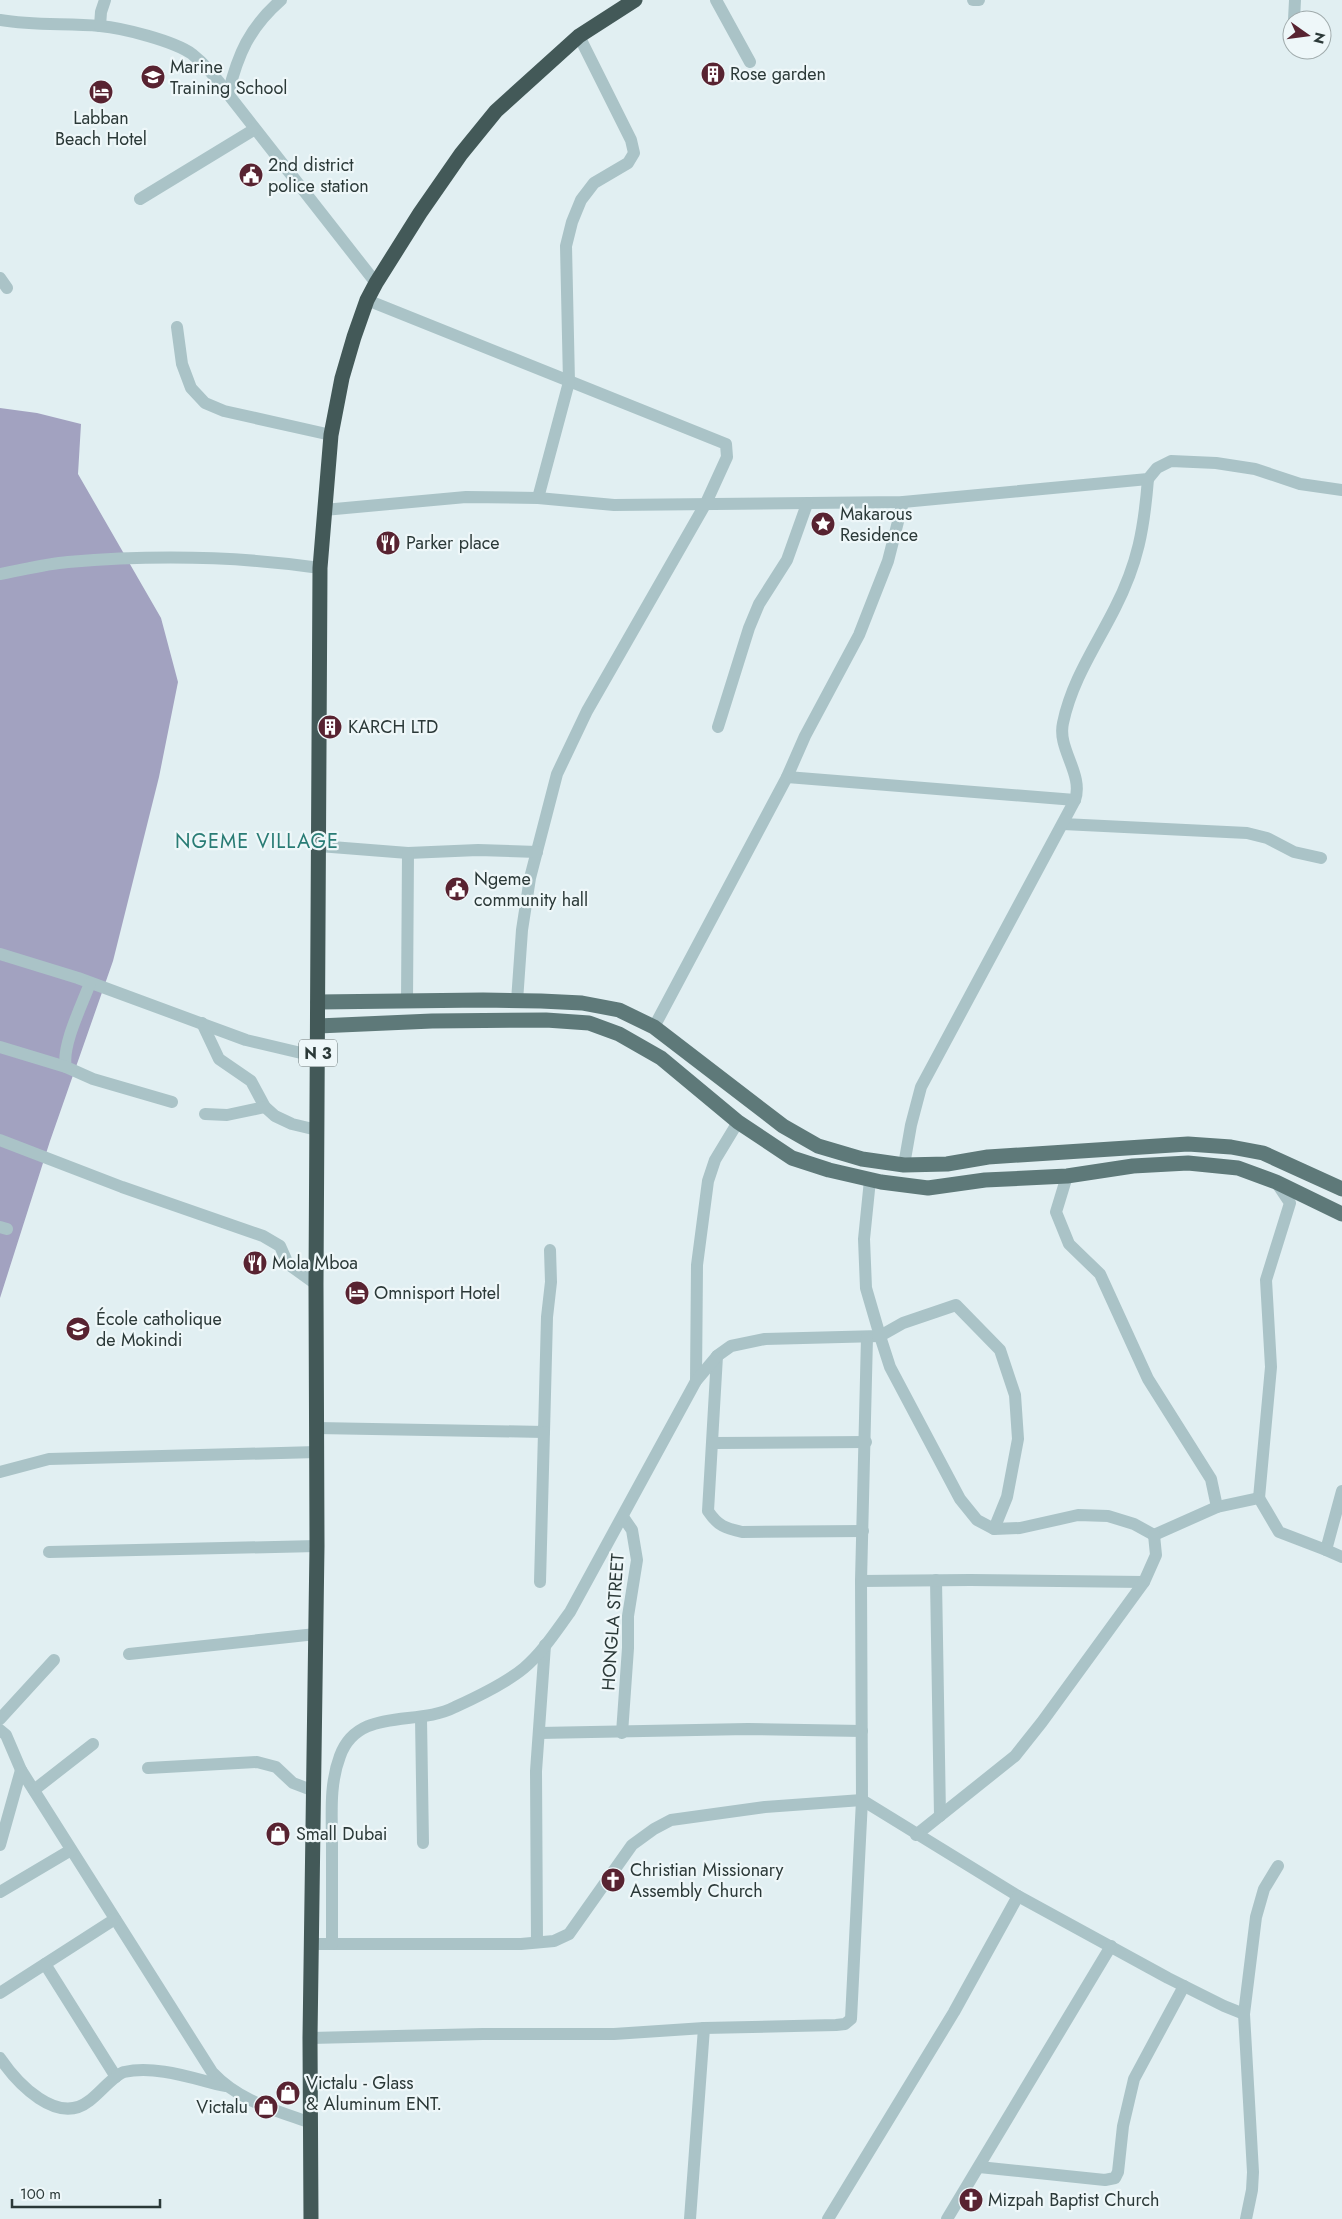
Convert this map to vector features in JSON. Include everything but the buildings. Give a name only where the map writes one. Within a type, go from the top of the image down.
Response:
[{"type":"highway","name":"N 3","points":[[311,2219],[310,2038],[313,1944],[317,1546],[316,1284],[320,568],[331,435],[342,378],[367,300],[376,282],[420,213],[461,154],[496,111],[579,36],[635,0]]},
{"type":"main road","points":[[318,1002],[517,1000],[582,1003],[619,1010],[654,1027],[783,1126],[818,1146],[862,1159],[904,1165],[947,1164],[1014,1155],[1188,1144],[1231,1147],[1263,1153],[1342,1189]]},
{"type":"main road","points":[[318,1026],[442,1021],[546,1020],[589,1023],[619,1034],[662,1058],[738,1122],[792,1158],[829,1170],[870,1180],[928,1188],[985,1180],[1067,1176],[1133,1166],[1188,1163],[1238,1168],[1276,1182],[1342,1214]]},
{"type":"street","points":[[100,26],[101,12],[105,0]]},
{"type":"street","points":[[228,94],[235,66],[248,37],[268,11],[280,0]]},
{"type":"street","points":[[716,0],[750,62]]},
{"type":"street","points":[[973,0],[979,0]]},
{"type":"street","points":[[0,20],[24,25],[100,26],[122,29],[163,41],[191,53],[215,76],[254,129],[376,282]]},
{"type":"street","points":[[538,498],[570,382],[566,246],[572,222],[581,200],[594,182],[628,163],[634,154],[631,140],[579,36]]},
{"type":"street","points":[[140,199],[254,129]]},
{"type":"street","points":[[367,300],[726,444],[727,457],[706,503],[587,711],[558,774],[530,878],[522,930],[517,1000]]},
{"type":"street","points":[[177,327],[182,364],[191,388],[205,403],[224,411],[331,435]]},
{"type":"street","points":[[904,1165],[921,1087],[1075,800],[1077,793],[1075,777],[1061,730],[1066,706],[1076,681],[1115,608],[1135,563],[1144,526],[1148,480],[1157,468],[1170,461],[1216,462],[1255,469],[1300,484],[1342,490]]},
{"type":"street","points":[[324,510],[466,497],[538,498],[614,505],[903,502],[1148,480]]},
{"type":"street","points":[[654,1027],[788,777],[805,736],[859,635],[888,561],[903,502]]},
{"type":"street","points":[[718,726],[749,628],[759,604],[787,560],[807,504]]},
{"type":"street","points":[[0,574],[66,562],[118,559],[268,560],[320,568]]},
{"type":"street","points":[[788,777],[1075,800]]},
{"type":"street","points":[[1063,824],[1247,833],[1268,838],[1294,852],[1321,858]]},
{"type":"street","points":[[319,846],[408,853],[478,850],[537,852]]},
{"type":"street","points":[[408,853],[408,1001]]},
{"type":"street","points":[[0,954],[202,1022],[246,1040],[318,1057]]},
{"type":"street","points":[[66,1067],[64,1060],[69,1042],[90,983]]},
{"type":"street","points":[[202,1022],[219,1059],[251,1081],[265,1107],[274,1116],[292,1124],[317,1130]]},
{"type":"street","points":[[0,1047],[66,1067],[101,1081],[172,1102]]},
{"type":"street","points":[[205,1114],[227,1115],[265,1107]]},
{"type":"street","points":[[696,1381],[697,1265],[708,1181],[715,1160],[738,1122]]},
{"type":"street","points":[[0,1140],[122,1187],[263,1236],[280,1246],[288,1264],[316,1284]]},
{"type":"street","points":[[1067,1176],[1056,1212],[1069,1244],[1100,1274],[1148,1379],[1211,1479],[1217,1507]]},
{"type":"street","points":[[310,2038],[483,2034],[614,2034],[704,2028],[836,2025],[845,2024],[851,2019],[862,1800],[861,1582],[866,1442],[874,1337],[866,1288],[864,1240],[870,1180]]},
{"type":"street","points":[[1276,1182],[1290,1203],[1266,1280],[1271,1367],[1259,1498],[1279,1532],[1342,1557]]},
{"type":"street","points":[[540,1582],[547,1317],[551,1282],[550,1250]]},
{"type":"street","points":[[332,1944],[332,1783],[340,1754],[355,1733],[370,1724],[421,1718],[453,1708],[524,1668],[545,1646],[570,1612],[696,1381],[716,1356],[732,1346],[765,1339],[874,1337],[903,1323],[956,1304],[1000,1350],[1015,1395],[1018,1439],[1007,1497],[994,1529]]},
{"type":"street","points":[[874,1337],[960,1499],[976,1520],[994,1529],[1020,1528],[1078,1515],[1108,1516],[1134,1524],[1154,1535]]},
{"type":"street","points":[[716,1356],[708,1511],[715,1521],[727,1528],[742,1532],[863,1531]]},
{"type":"street","points":[[317,1428],[544,1432]]},
{"type":"street","points":[[713,1443],[866,1442]]},
{"type":"street","points":[[0,1472],[49,1459],[317,1452]]},
{"type":"street","points":[[1326,1550],[1342,1491]]},
{"type":"street","points":[[1154,1535],[1217,1507],[1259,1498]]},
{"type":"street","name":"HONGLA STREET","points":[[622,1733],[628,1657],[628,1616],[637,1560],[632,1530],[623,1517]]},
{"type":"street","points":[[916,1835],[1015,1756],[1042,1722],[1144,1582],[1156,1554],[1154,1535]]},
{"type":"street","points":[[49,1552],[317,1546]]},
{"type":"street","points":[[861,1582],[936,1580],[1144,1582]]},
{"type":"street","points":[[936,1580],[940,1816]]},
{"type":"street","points":[[129,1654],[316,1634]]},
{"type":"street","points":[[537,1942],[536,1771],[545,1646]]},
{"type":"street","points":[[0,1719],[54,1660]]},
{"type":"street","points":[[421,1718],[423,1843]]},
{"type":"street","points":[[539,1733],[622,1733],[748,1729],[862,1731]]},
{"type":"street","points":[[0,1730],[6,1735],[21,1770],[212,2072],[225,2086],[245,2098],[311,2124]]},
{"type":"street","points":[[34,1790],[93,1744]]},
{"type":"street","points":[[148,1768],[257,1762],[276,1767],[292,1783],[314,1791]]},
{"type":"street","points":[[0,1845],[3,1821],[21,1770]]},
{"type":"street","points":[[313,1944],[554,1941],[569,1934],[632,1845],[654,1829],[671,1820],[765,1807],[862,1800],[916,1835],[1018,1896],[1184,1986],[1244,2014]]},
{"type":"street","points":[[0,1892],[72,1850]]},
{"type":"street","points":[[1246,2219],[1252,2190],[1253,2172],[1244,2014],[1256,1917],[1264,1889],[1278,1866]]},
{"type":"street","points":[[828,2219],[954,2012],[1018,1896]]},
{"type":"street","points":[[0,1993],[115,1919]]},
{"type":"street","points":[[947,2219],[1111,1946]]},
{"type":"street","points":[[45,1964],[116,2077]]},
{"type":"street","points":[[979,2167],[1105,2180],[1115,2178],[1118,2172],[1123,2126],[1134,2079],[1184,1986]]},
{"type":"street","points":[[690,2219],[704,2028]]},
{"type":"street","points":[[0,2058],[12,2076],[35,2096],[52,2105],[64,2108],[79,2108],[89,2102],[122,2072],[142,2070],[173,2074],[225,2086]]},
{"type":"shaded area","points":[[0,408],[37,413],[81,424],[78,474],[161,618],[178,682],[159,777],[113,961],[50,1141],[0,1298]]},
{"type":"place","name":"Rose garden","points":[[713,74]]},
{"type":"place","name":"Marine Training School","points":[[153,77]]},
{"type":"place","name":"Labban Beach Hotel","points":[[101,92]]},
{"type":"place","name":"2nd district police station","points":[[251,175]]},
{"type":"place","name":"Makarous Residence","points":[[823,524]]},
{"type":"place","name":"Parker place","points":[[388,543]]},
{"type":"place","name":"KARCH LTD","points":[[330,727]]},
{"type":"place","name":"Ngeme community hall","points":[[457,889]]},
{"type":"place","name":"Mola Mboa","points":[[255,1263]]},
{"type":"place","name":"Omnisport Hotel","points":[[357,1293]]},
{"type":"place","name":"École catholique de Mokindi","points":[[78,1329]]},
{"type":"place","name":"Small Dubai","points":[[278,1834]]},
{"type":"place","name":"Christian Missionary Assembly Church","points":[[613,1880]]},
{"type":"place","name":"Victalu - Glass & Aluminum ENT.","points":[[288,2093]]},
{"type":"place","name":"Victalu","points":[[266,2107]]},
{"type":"place","name":"Mizpah Baptist Church","points":[[971,2200]]},
{"type":"district","name":"NGEME VILLAGE","points":[[257,841]]}]
